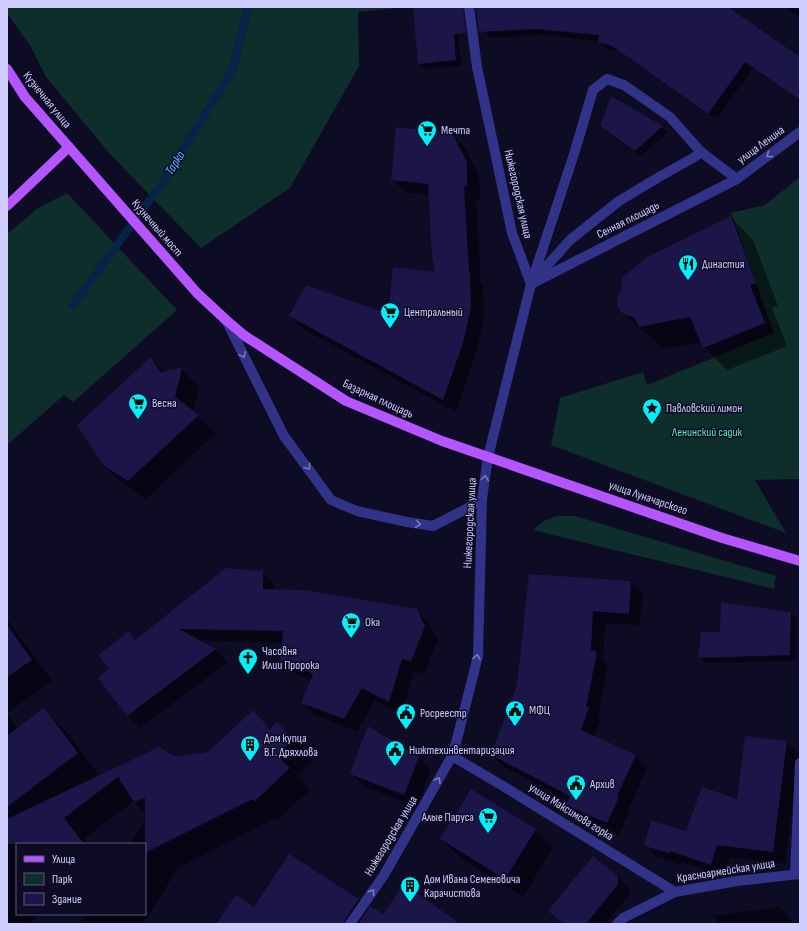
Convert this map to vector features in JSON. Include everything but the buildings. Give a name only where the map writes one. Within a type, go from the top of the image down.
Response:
[{"type":"main road","name":"Кузнечная улица","points":[[7,69],[25,96],[98,180]]},
{"type":"main road","points":[[7,206],[69,147]]},
{"type":"main road","name":"Кузнечный мост","points":[[98,180],[197,293],[226,320]]},
{"type":"main road","name":"Базарная площадь","points":[[226,320],[245,336],[346,401],[442,441],[488,457]]},
{"type":"main road","name":"улица Луначарского","points":[[488,457],[722,538],[800,561]]},
{"type":"street","name":"Нижегородская улица","points":[[350,924],[384,876],[452,756],[478,656],[482,499],[488,457],[531,284],[512,233],[477,67],[469,7]]},
{"type":"street","points":[[531,284],[574,154],[593,90],[607,79],[624,85],[670,116],[701,152],[737,179]]},
{"type":"street","name":"улица Ленина","points":[[737,179],[800,132]]},
{"type":"street","points":[[531,284],[570,240],[619,201],[701,152]]},
{"type":"street","name":"Сенная площадь","points":[[531,284],[737,179]]},
{"type":"street","points":[[226,320],[284,436],[331,500],[357,511],[433,526],[482,499]]},
{"type":"street","name":"улица Максимова горка","points":[[452,756],[675,892]]},
{"type":"street","points":[[798,874],[800,763]]},
{"type":"street","name":"Красноармейская улица","points":[[617,924],[623,918],[675,892],[738,881],[798,874]]},
{"type":"green space","points":[[7,7],[406,7],[358,12],[359,66],[290,188],[201,248],[109,153],[46,77],[31,47],[7,13]]},
{"type":"green space","name":"Ленинский садик","points":[[800,177],[800,479],[755,480],[786,533],[551,445],[560,398],[643,372],[647,385],[774,333],[731,213],[765,205]]},
{"type":"green space","points":[[67,193],[177,310],[73,402],[64,395],[7,445],[7,234],[38,208]]},
{"type":"green space","points":[[556,516],[575,516],[776,576],[774,589],[533,530],[544,521]]},
{"type":"waterway","name":"Тарка","points":[[73,305],[163,182],[232,71],[248,7]]},
{"type":"place","name":"Мечта","points":[[427,147]]},
{"type":"place","name":"Династия","points":[[688,281]]},
{"type":"place","name":"Центральный","points":[[390,329]]},
{"type":"place","name":"Весна","points":[[138,420]]},
{"type":"place","name":"Павловский лимон","points":[[652,425]]},
{"type":"place","name":"Ока","points":[[351,639]]},
{"type":"place","name":"Часовня Илии Пророка","points":[[248,675]]},
{"type":"place","name":"МФЦ","points":[[515,727]]},
{"type":"place","name":"Росреестр","points":[[406,730]]},
{"type":"place","name":"Дом купца В.Г. Дряхлова","points":[[250,762]]},
{"type":"place","name":"Нижтехинвентаризация","points":[[395,767]]},
{"type":"place","name":"Архив","points":[[576,801]]},
{"type":"place","name":"Алые Паруса","points":[[488,834]]},
{"type":"place","name":"Дом Ивана Семеновича Карачистова","points":[[410,903]]}]
